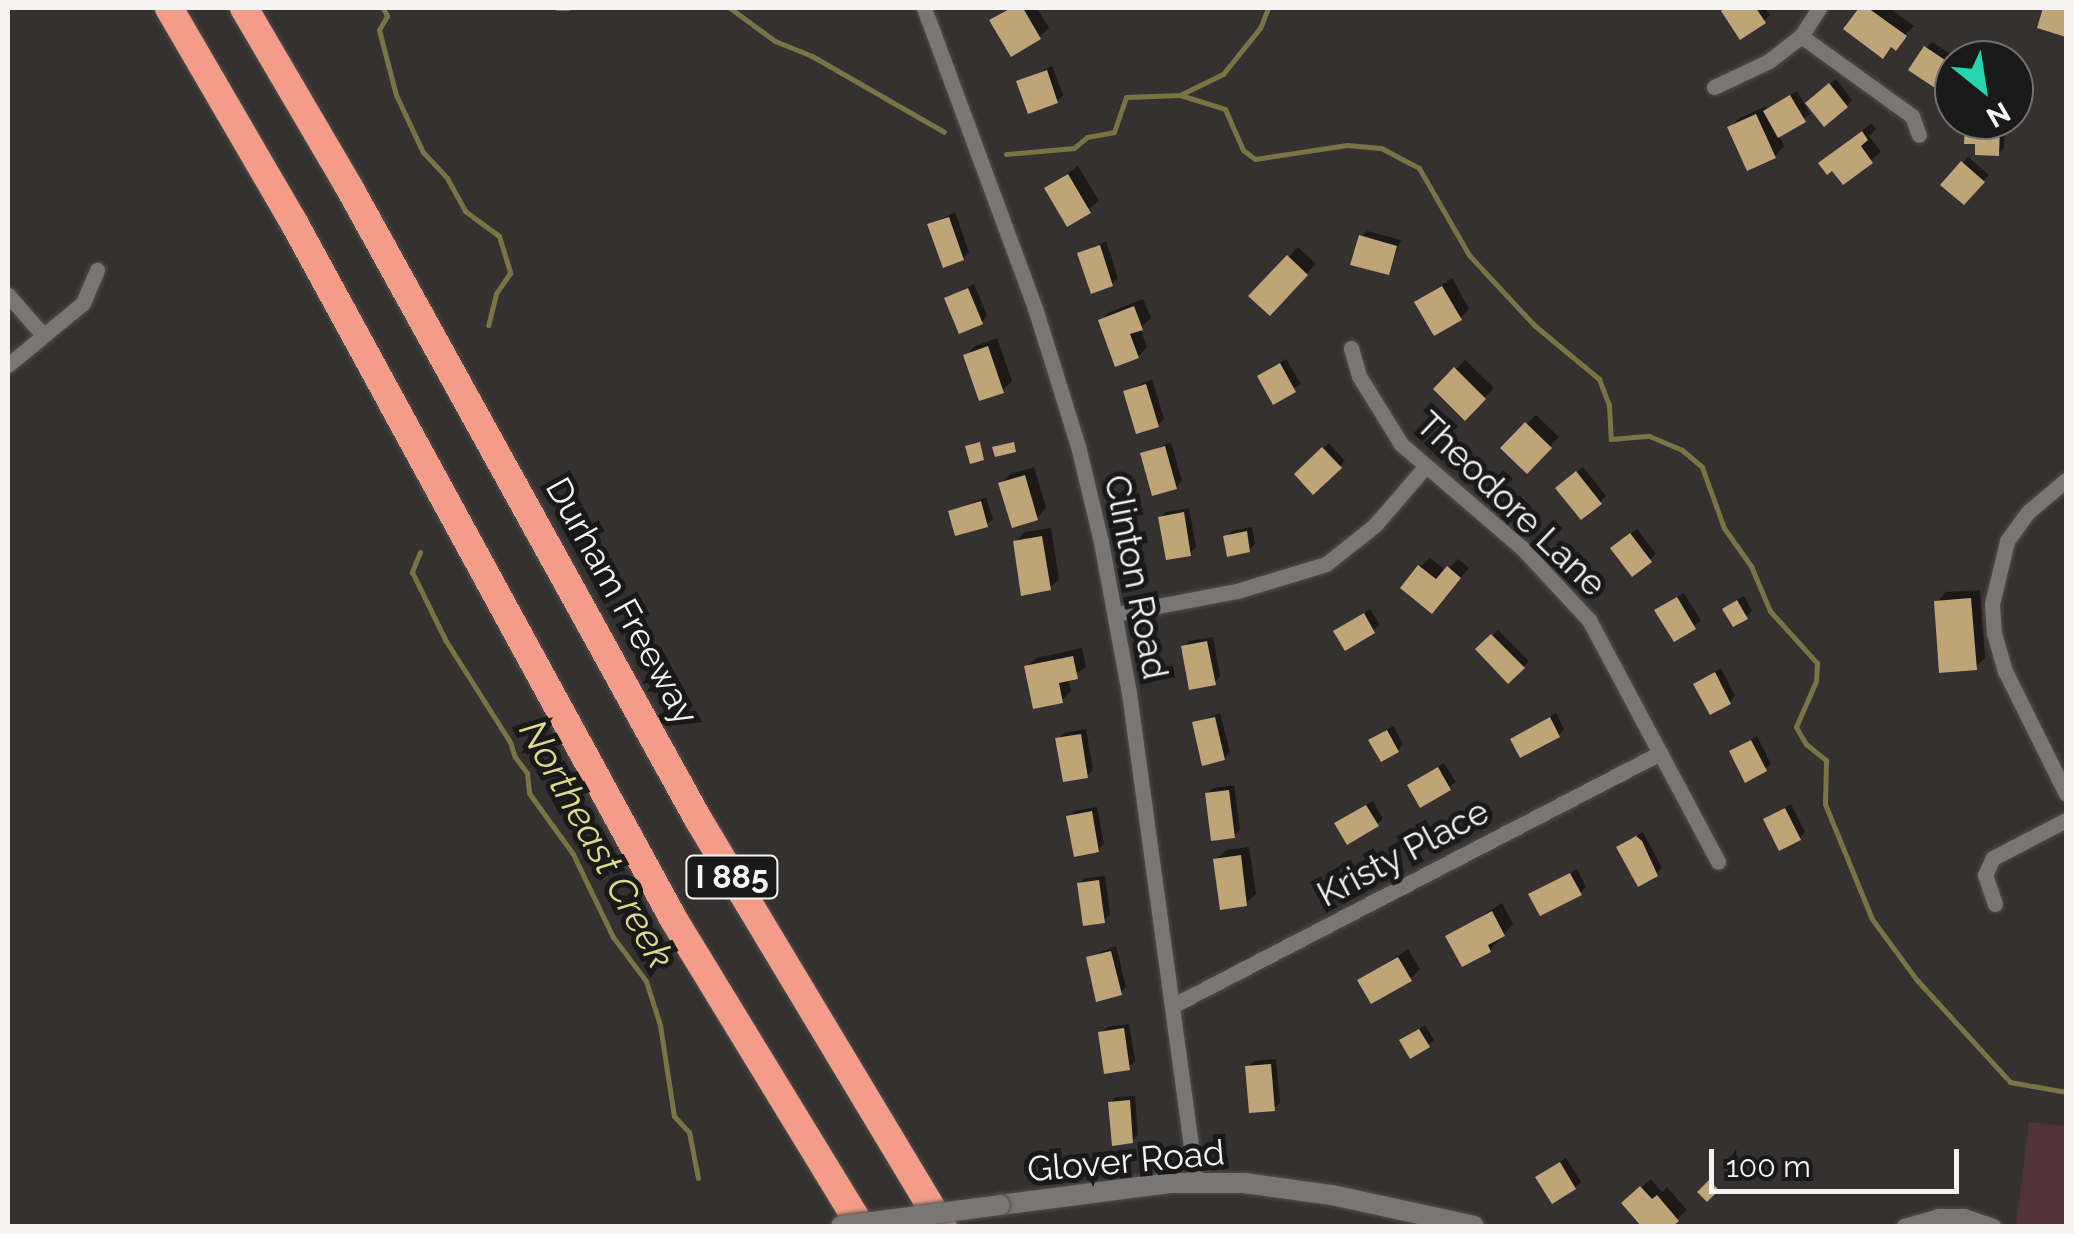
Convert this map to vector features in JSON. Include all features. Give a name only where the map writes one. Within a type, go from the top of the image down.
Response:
[{"type":"highway","name":"I 885","points":[[169,8],[292,219],[655,887],[861,1226]]},
{"type":"highway","name":"Durham Freeway","points":[[244,8],[368,220],[698,819],[943,1226]]},
{"type":"street","name":"Clinton Road","points":[[924,8],[1058,378],[1078,446],[1116,614],[1196,1182]]},
{"type":"street","points":[[1714,87],[1769,61],[1801,36],[1820,8]]},
{"type":"street","points":[[1801,36],[1912,116],[1919,134]]},
{"type":"street","points":[[8,365],[84,304],[97,270]]},
{"type":"street","points":[[8,295],[43,336]]},
{"type":"street","name":"Theodore Lane","points":[[1352,348],[1372,400],[1401,444],[1522,549],[1589,620],[1718,862]]},
{"type":"street","points":[[1116,614],[1312,571],[1358,541],[1425,467]]},
{"type":"street","points":[[2066,480],[2028,512],[2008,540],[1992,604],[1994,632],[2006,671],[2066,794]]},
{"type":"street","name":"Kristy Place","points":[[1172,1006],[1660,752]]},
{"type":"street","points":[[1996,904],[1985,874],[1993,858],[2066,820]]},
{"type":"street","name":"Glover Road","points":[[841,1226],[1196,1182],[1276,1185],[1474,1226]]},
{"type":"street","points":[[1904,1226],[1951,1216],[1993,1226]]},
{"type":"shaded area","points":[[2029,1122],[2066,1126],[2066,1226],[2016,1226]]},
{"type":"building","points":[[1011,8],[1023,8],[1041,39],[1011,57],[989,20]]},
{"type":"building","points":[[1756,8],[1766,23],[1740,40],[1721,11]]},
{"type":"building","points":[[1859,8],[1868,8],[1907,36],[1896,51],[1891,47],[1883,59],[1843,29]]},
{"type":"building","points":[[2043,8],[2066,8],[2066,37],[2037,28]]},
{"type":"building","points":[[1924,46],[1934,53],[1934,87],[1908,70]]},
{"type":"building","points":[[1047,70],[1058,103],[1028,114],[1016,81]]},
{"type":"building","points":[[1829,83],[1848,107],[1824,127],[1805,103]]},
{"type":"building","points":[[1790,95],[1806,122],[1778,138],[1763,111]]},
{"type":"building","points":[[1756,114],[1776,158],[1747,171],[1727,127]]},
{"type":"building","points":[[1862,131],[1868,140],[1861,146],[1873,163],[1843,185],[1832,171],[1827,175],[1818,163]]},
{"type":"building","points":[[1964,140],[2000,140],[1999,156],[1975,155],[1975,144],[1964,144]]},
{"type":"building","points":[[1961,161],[1985,182],[1964,205],[1940,185]]},
{"type":"building","points":[[1068,174],[1091,213],[1067,227],[1044,188]]},
{"type":"building","points":[[949,217],[964,260],[943,268],[927,224]]},
{"type":"building","points":[[1359,235],[1397,246],[1389,275],[1350,265]]},
{"type":"building","points":[[1100,245],[1113,286],[1091,294],[1077,253]]},
{"type":"building","points":[[1287,255],[1308,275],[1270,316],[1248,296]]},
{"type":"building","points":[[1442,286],[1462,320],[1434,336],[1414,302]]},
{"type":"building","points":[[968,288],[983,324],[959,334],[944,298]]},
{"type":"building","points":[[1134,306],[1143,330],[1130,334],[1139,358],[1115,367],[1098,320]]},
{"type":"building","points":[[988,346],[1004,393],[979,401],[963,355]]},
{"type":"building","points":[[1280,363],[1296,392],[1273,405],[1257,376]]},
{"type":"building","points":[[1454,367],[1486,399],[1465,421],[1433,389]]},
{"type":"building","points":[[1146,384],[1159,427],[1136,434],[1123,391]]},
{"type":"building","points":[[1525,422],[1552,448],[1527,474],[1500,448]]},
{"type":"building","points":[[980,442],[984,460],[970,464],[965,446]]},
{"type":"building","points":[[1014,442],[1016,452],[995,457],[992,447]]},
{"type":"building","points":[[1165,446],[1177,489],[1152,496],[1140,453]]},
{"type":"building","points":[[1322,447],[1342,468],[1313,495],[1294,474]]},
{"type":"building","points":[[1576,471],[1602,504],[1581,520],[1555,488]]},
{"type":"building","points":[[1025,475],[1038,520],[1012,528],[998,483]]},
{"type":"building","points":[[981,501],[988,527],[955,536],[948,511]]},
{"type":"building","points":[[1184,512],[1191,556],[1166,560],[1158,517]]},
{"type":"building","points":[[1247,531],[1250,552],[1227,557],[1223,536]]},
{"type":"building","points":[[1630,533],[1652,562],[1632,577],[1610,548]]},
{"type":"building","points":[[1042,536],[1051,590],[1021,596],[1013,541]]},
{"type":"building","points":[[1418,565],[1436,579],[1447,566],[1461,578],[1432,614],[1400,588]]},
{"type":"building","points":[[1677,597],[1696,629],[1674,642],[1654,610]]},
{"type":"building","points":[[1971,598],[1977,670],[1939,673],[1934,601]]},
{"type":"building","points":[[1737,600],[1748,619],[1733,627],[1722,609]]},
{"type":"building","points":[[1364,613],[1375,633],[1345,651],[1333,631]]},
{"type":"building","points":[[1491,634],[1525,668],[1508,684],[1475,649]]},
{"type":"building","points":[[1207,641],[1216,685],[1189,690],[1181,646]]},
{"type":"building","points":[[1073,656],[1078,679],[1059,683],[1063,703],[1033,709],[1024,666]]},
{"type":"building","points":[[1715,672],[1731,704],[1710,715],[1693,684]]},
{"type":"building","points":[[1215,717],[1225,760],[1202,766],[1192,722]]},
{"type":"building","points":[[1550,717],[1560,737],[1520,758],[1510,739]]},
{"type":"building","points":[[1387,730],[1399,752],[1381,762],[1368,740]]},
{"type":"building","points":[[1081,734],[1088,778],[1063,782],[1055,738]]},
{"type":"building","points":[[1751,740],[1767,771],[1745,783],[1729,751]]},
{"type":"building","points":[[1438,767],[1451,790],[1420,808],[1407,785]]},
{"type":"building","points":[[1229,790],[1235,838],[1211,841],[1205,793]]},
{"type":"building","points":[[1366,805],[1379,826],[1347,845],[1334,823]]},
{"type":"building","points":[[1785,808],[1801,840],[1779,851],[1763,819]]},
{"type":"building","points":[[1092,811],[1099,852],[1074,857],[1066,816]]},
{"type":"building","points":[[1636,836],[1658,876],[1638,887],[1616,847]]},
{"type":"building","points":[[1241,855],[1247,906],[1220,910],[1213,859]]},
{"type":"building","points":[[1570,873],[1582,895],[1540,916],[1528,894]]},
{"type":"building","points":[[1099,880],[1105,923],[1083,926],[1077,883]]},
{"type":"building","points":[[1492,911],[1505,936],[1488,945],[1491,952],[1462,967],[1445,936]]},
{"type":"building","points":[[1111,951],[1122,995],[1096,1002],[1086,957]]},
{"type":"building","points":[[1398,957],[1412,981],[1371,1004],[1357,980]]},
{"type":"building","points":[[1124,1028],[1130,1070],[1104,1074],[1098,1032]]},
{"type":"building","points":[[1419,1029],[1430,1047],[1410,1059],[1399,1040]]},
{"type":"building","points":[[1271,1064],[1275,1111],[1249,1113],[1245,1066]]},
{"type":"building","points":[[1130,1100],[1133,1143],[1112,1146],[1108,1102]]},
{"type":"building","points":[[1560,1162],[1576,1189],[1552,1204],[1535,1177]]},
{"type":"building","points":[[1709,1180],[1719,1190],[1707,1202],[1697,1192]]},
{"type":"building","points":[[1640,1186],[1652,1199],[1657,1195],[1679,1221],[1673,1226],[1641,1226],[1621,1203]]},
{"type":"waterway","name":"Northeast Creek","points":[[383,8],[387,16],[379,30],[396,95],[423,152],[447,178],[465,211],[499,236],[510,273],[496,294],[488,325]]},
{"type":"waterway","points":[[557,8],[568,8]]},
{"type":"waterway","points":[[730,8],[775,41],[812,56],[944,132]]},
{"type":"waterway","points":[[1182,94],[1223,74],[1260,28],[1268,8]]},
{"type":"waterway","points":[[1006,154],[1074,148],[1087,137],[1114,132],[1126,97],[1180,95],[1225,109],[1243,150],[1255,159],[1347,145],[1381,148],[1419,168],[1469,255],[1534,325],[1599,379],[1609,405],[1611,439],[1649,436],[1682,450],[1702,467],[1724,528],[1751,566],[1770,611],[1817,663],[1816,681],[1796,727],[1806,744],[1826,760],[1825,804],[1872,919],[1916,979],[2010,1082],[2066,1092]]},
{"type":"waterway","name":"Northeast Creek","points":[[420,552],[412,572],[446,641],[510,742],[527,773],[529,793],[573,854],[613,937],[646,981],[660,1025],[674,1116],[689,1132],[698,1178]]}]
